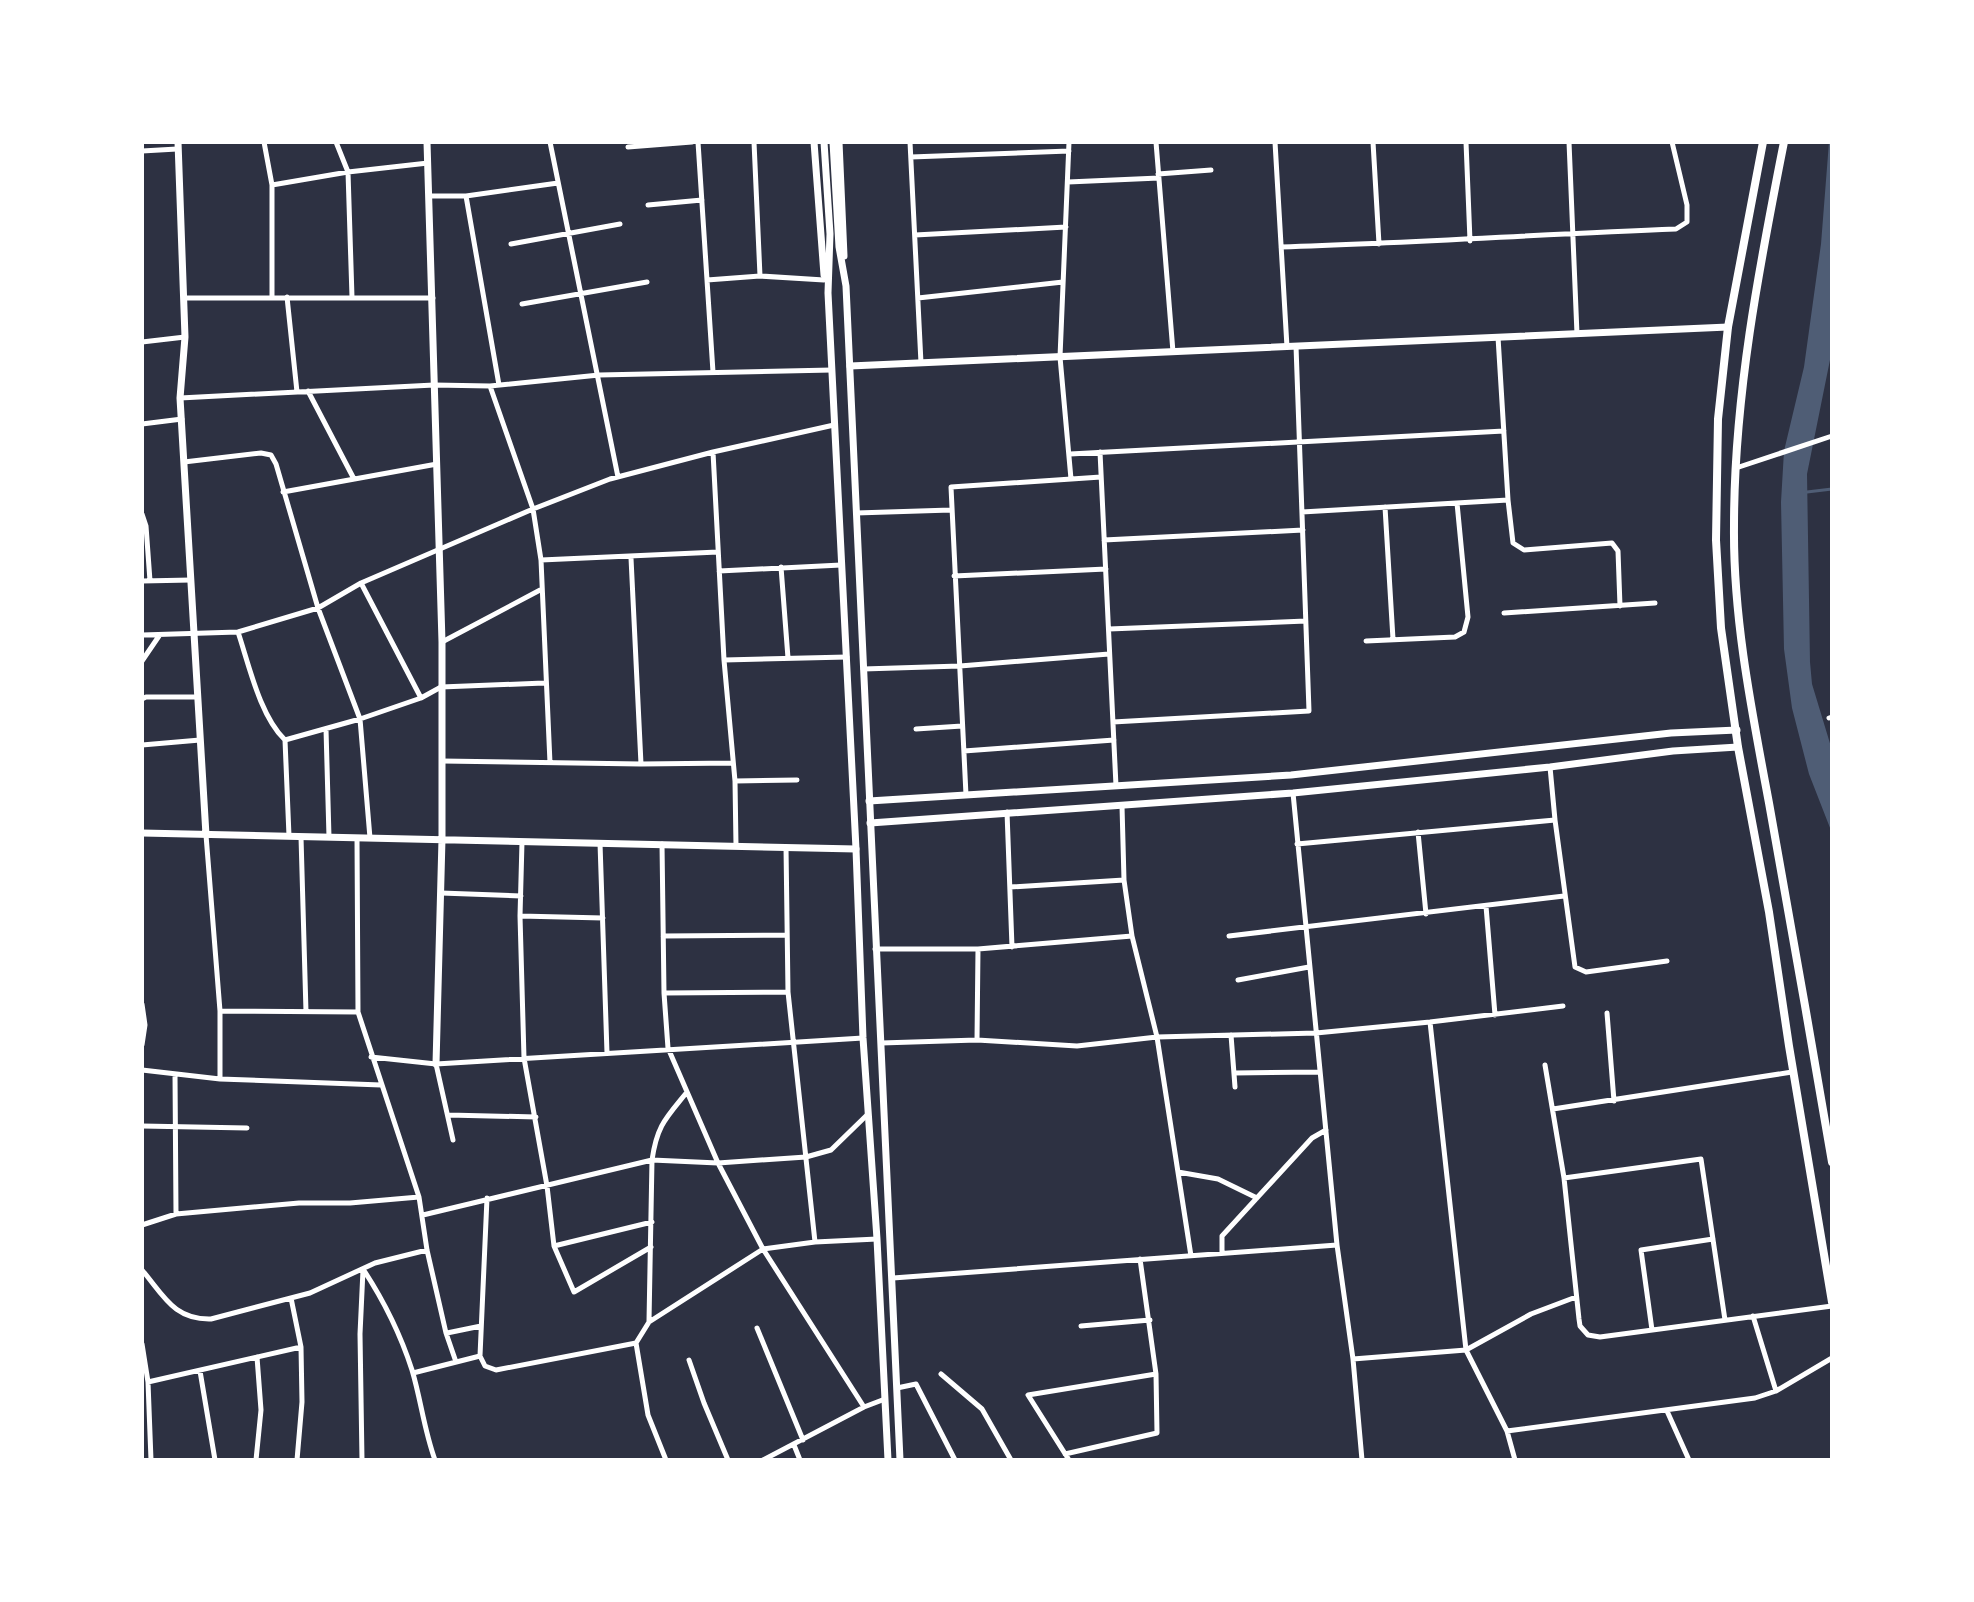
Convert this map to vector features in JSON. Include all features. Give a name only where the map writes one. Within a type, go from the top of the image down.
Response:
[{"type":"main road","points":[[1763,142],[1728,327],[1716,460],[1721,628],[1738,747],[1769,912],[1832,1304]]},
{"type":"main road","points":[[1784,142],[1750,330],[1736,468],[1734,541],[1741,632],[1832,1162]]},
{"type":"street","points":[[264,142],[272,185],[272,297]]},
{"type":"street","points":[[336,142],[348,172],[352,297]]},
{"type":"street","points":[[427,142],[442,642],[442,839],[436,1064],[453,1140]]},
{"type":"street","points":[[550,142],[618,477]]},
{"type":"street","points":[[628,147],[695,142],[702,200],[713,372]]},
{"type":"street","points":[[754,142],[760,276]]},
{"type":"street","points":[[814,142],[824,280],[828,293]]},
{"type":"street","points":[[824,142],[834,234],[846,286]]},
{"type":"street","points":[[836,142],[834,234],[828,293],[863,1038],[888,1460]]},
{"type":"street","points":[[836,142],[850,366],[900,1460]]},
{"type":"street","points":[[910,142],[921,363]]},
{"type":"street","points":[[1069,142],[1060,357],[1071,479]]},
{"type":"street","points":[[1156,142],[1173,352]]},
{"type":"street","points":[[1113,722],[1309,711],[1300,441],[1281,247],[1275,142]]},
{"type":"street","points":[[1373,142],[1379,244]]},
{"type":"street","points":[[1466,142],[1470,241]]},
{"type":"street","points":[[1569,142],[1577,334]]},
{"type":"street","points":[[1281,247],[1470,241],[1676,229],[1687,222],[1687,205],[1672,142]]},
{"type":"street","points":[[142,151],[178,146],[185,337],[180,398],[206,835],[220,1011],[220,1079]]},
{"type":"street","points":[[911,157],[1069,151]]},
{"type":"street","points":[[272,185],[428,163]]},
{"type":"street","points":[[1068,182],[1211,170]]},
{"type":"street","points":[[429,196],[466,196],[558,183]]},
{"type":"street","points":[[466,196],[499,385]]},
{"type":"street","points":[[648,205],[702,200]]},
{"type":"street","points":[[511,244],[620,224]]},
{"type":"street","points":[[915,235],[1066,227]]},
{"type":"street","points":[[707,280],[760,276],[824,280]]},
{"type":"street","points":[[522,304],[647,282]]},
{"type":"street","points":[[918,298],[1063,282]]},
{"type":"street","points":[[287,297],[297,392]]},
{"type":"street","points":[[183,298],[433,298]]},
{"type":"street","points":[[850,366],[1728,327]]},
{"type":"street","points":[[142,342],[185,337]]},
{"type":"street","points":[[1498,337],[1512,540],[1521,550],[1605,541],[1615,545],[1620,606]]},
{"type":"street","points":[[180,398],[434,385],[490,386],[599,375],[832,370]]},
{"type":"street","points":[[490,386],[533,509],[541,560],[544,683],[550,763]]},
{"type":"street","points":[[308,391],[354,479]]},
{"type":"street","points":[[142,424],[182,419]]},
{"type":"street","points":[[142,635],[238,632],[318,608],[361,583],[533,509],[618,477],[834,425]]},
{"type":"street","points":[[1070,454],[1504,431]]},
{"type":"street","points":[[1736,468],[1832,436]]},
{"type":"street","points":[[713,452],[724,660],[735,781],[736,846]]},
{"type":"street","points":[[1100,452],[1116,787]]},
{"type":"street","points":[[184,462],[261,453],[271,455],[318,608],[360,719],[370,838]]},
{"type":"street","points":[[283,492],[437,464]]},
{"type":"street","points":[[966,795],[951,487],[1101,477]]},
{"type":"street","points":[[1302,512],[1508,500]]},
{"type":"street","points":[[1366,641],[1455,637],[1466,627],[1457,503]]},
{"type":"street","points":[[1385,507],[1393,639]]},
{"type":"street","points":[[855,513],[951,510]]},
{"type":"street","points":[[142,514],[146,526],[150,581]]},
{"type":"street","points":[[1104,540],[1303,530]]},
{"type":"street","points":[[541,560],[718,552]]},
{"type":"street","points":[[631,558],[641,764]]},
{"type":"street","points":[[719,571],[841,565]]},
{"type":"street","points":[[781,567],[788,658]]},
{"type":"street","points":[[954,576],[1106,569]]},
{"type":"street","points":[[142,581],[191,580]]},
{"type":"street","points":[[361,583],[421,698]]},
{"type":"street","points":[[442,642],[542,589]]},
{"type":"street","points":[[1504,613],[1655,603]]},
{"type":"street","points":[[1109,629],[1306,621]]},
{"type":"street","points":[[238,632],[268,714],[285,740],[289,836]]},
{"type":"street","points":[[142,661],[160,635]]},
{"type":"street","points":[[862,669],[960,666],[1109,654]]},
{"type":"street","points":[[724,660],[847,657]]},
{"type":"street","points":[[285,740],[360,719],[421,698],[441,687],[544,683]]},
{"type":"street","points":[[142,699],[198,697]]},
{"type":"street","points":[[916,729],[962,726]]},
{"type":"street","points":[[326,729],[329,837]]},
{"type":"street","points":[[869,801],[1291,775],[1671,733],[1737,730]]},
{"type":"street","points":[[1671,733],[1673,751]]},
{"type":"street","points":[[142,745],[200,740]]},
{"type":"street","points":[[964,751],[1114,740]]},
{"type":"street","points":[[870,823],[1293,793],[1673,751],[1738,747]]},
{"type":"street","points":[[442,761],[733,763]]},
{"type":"street","points":[[1550,767],[1564,896],[1573,959],[1578,970],[1590,972],[1667,961]]},
{"type":"street","points":[[735,781],[797,780]]},
{"type":"street","points":[[1293,793],[1337,1245],[1353,1359],[1362,1460]]},
{"type":"street","points":[[925,798],[927,818]]},
{"type":"street","points":[[1122,806],[1124,880],[1132,936],[1157,1037],[1191,1256]]},
{"type":"street","points":[[1007,812],[1012,947]]},
{"type":"street","points":[[1297,844],[1555,820]]},
{"type":"street","points":[[1418,832],[1426,914]]},
{"type":"street","points":[[142,833],[856,849]]},
{"type":"street","points":[[301,837],[306,1012]]},
{"type":"street","points":[[357,838],[358,1012],[419,1197],[427,1250],[446,1333],[456,1362]]},
{"type":"street","points":[[522,841],[520,916],[524,1058],[536,1117],[554,1246],[574,1292],[651,1247]]},
{"type":"street","points":[[600,843],[607,1053]]},
{"type":"street","points":[[662,844],[668,1048],[718,1163],[763,1249],[864,1407]]},
{"type":"street","points":[[786,847],[788,992],[815,1242]]},
{"type":"street","points":[[1010,887],[1124,880]]},
{"type":"street","points":[[441,893],[521,896]]},
{"type":"street","points":[[1229,936],[1564,896]]},
{"type":"street","points":[[1486,906],[1495,1015]]},
{"type":"street","points":[[520,916],[603,918]]},
{"type":"street","points":[[663,936],[786,935]]},
{"type":"street","points":[[875,949],[978,949],[1132,936]]},
{"type":"street","points":[[977,1040],[978,949]]},
{"type":"street","points":[[1238,980],[1309,967]]},
{"type":"street","points":[[664,993],[788,992]]},
{"type":"street","points":[[142,1004],[145,1025],[142,1045]]},
{"type":"street","points":[[881,1043],[977,1040],[1077,1046],[1157,1037],[1316,1033],[1563,1006]]},
{"type":"street","points":[[220,1011],[358,1012]]},
{"type":"street","points":[[1607,1013],[1614,1101]]},
{"type":"street","points":[[1430,1022],[1466,1350],[1507,1431],[1515,1460]]},
{"type":"street","points":[[1231,1035],[1235,1087]]},
{"type":"street","points":[[371,1057],[436,1064],[863,1038]]},
{"type":"street","points":[[1545,1065],[1564,1178],[1580,1326],[1588,1335],[1600,1337],[1832,1304]]},
{"type":"street","points":[[142,1070],[220,1079],[381,1085]]},
{"type":"street","points":[[1234,1073],[1320,1072]]},
{"type":"street","points":[[1553,1109],[1793,1072]]},
{"type":"street","points":[[175,1074],[176,1214]]},
{"type":"street","points":[[649,1322],[652,1160],[659,1127],[687,1092]]},
{"type":"street","points":[[423,1215],[652,1160],[718,1163],[806,1157],[831,1150],[868,1114]]},
{"type":"street","points":[[448,1115],[536,1117]]},
{"type":"street","points":[[142,1126],[247,1128]]},
{"type":"street","points":[[1222,1253],[1222,1236],[1312,1138],[1326,1130]]},
{"type":"street","points":[[1564,1178],[1701,1159],[1725,1320]]},
{"type":"street","points":[[1178,1172],[1218,1179],[1257,1198]]},
{"type":"street","points":[[142,1225],[176,1214],[419,1197]]},
{"type":"street","points":[[487,1198],[480,1356],[485,1366],[496,1370],[636,1343]]},
{"type":"street","points":[[554,1246],[652,1222]]},
{"type":"street","points":[[666,1460],[648,1415],[636,1343],[649,1322],[763,1249],[815,1242],[877,1239]]},
{"type":"street","points":[[1652,1330],[1641,1250],[1713,1239]]},
{"type":"street","points":[[893,1278],[1337,1245]]},
{"type":"street","points":[[142,1270],[180,1314],[195,1320],[211,1319],[291,1298],[375,1263],[427,1250]]},
{"type":"street","points":[[1140,1259],[1156,1374],[1157,1433],[1067,1457],[1028,1395],[1156,1374]]},
{"type":"street","points":[[363,1269],[386,1303],[413,1373],[435,1460]]},
{"type":"street","points":[[362,1460],[360,1334],[363,1269]]},
{"type":"street","points":[[142,1281],[151,1280]]},
{"type":"street","points":[[1353,1359],[1466,1350],[1531,1314],[1576,1297]]},
{"type":"street","points":[[291,1298],[301,1347],[302,1402],[297,1460]]},
{"type":"street","points":[[1753,1316],[1776,1391]]},
{"type":"street","points":[[1081,1326],[1150,1320]]},
{"type":"street","points":[[446,1333],[481,1326]]},
{"type":"street","points":[[757,1328],[803,1440]]},
{"type":"street","points":[[142,1344],[148,1382],[145,1399],[151,1460]]},
{"type":"street","points":[[148,1382],[301,1347]]},
{"type":"street","points":[[413,1373],[480,1356]]},
{"type":"street","points":[[256,1460],[261,1410],[257,1357]]},
{"type":"street","points":[[1507,1431],[1755,1398],[1776,1391],[1832,1358]]},
{"type":"street","points":[[689,1360],[728,1460]]},
{"type":"street","points":[[200,1371],[215,1460]]},
{"type":"street","points":[[941,1374],[982,1409],[1011,1460]]},
{"type":"street","points":[[896,1388],[916,1384],[955,1460]]},
{"type":"street","points":[[763,1460],[885,1399]]},
{"type":"street","points":[[1667,1411],[1689,1460]]},
{"type":"street","points":[[794,1445],[800,1460]]},
{"type":"water","points":[[1829,142],[1832,142],[1832,350],[1807,474],[1810,662],[1812,684],[1832,750],[1832,833],[1809,774],[1792,708],[1784,649],[1781,502],[1784,451],[1804,367],[1821,244]]},
{"type":"waterway","points":[[1807,492],[1832,489]]}]
